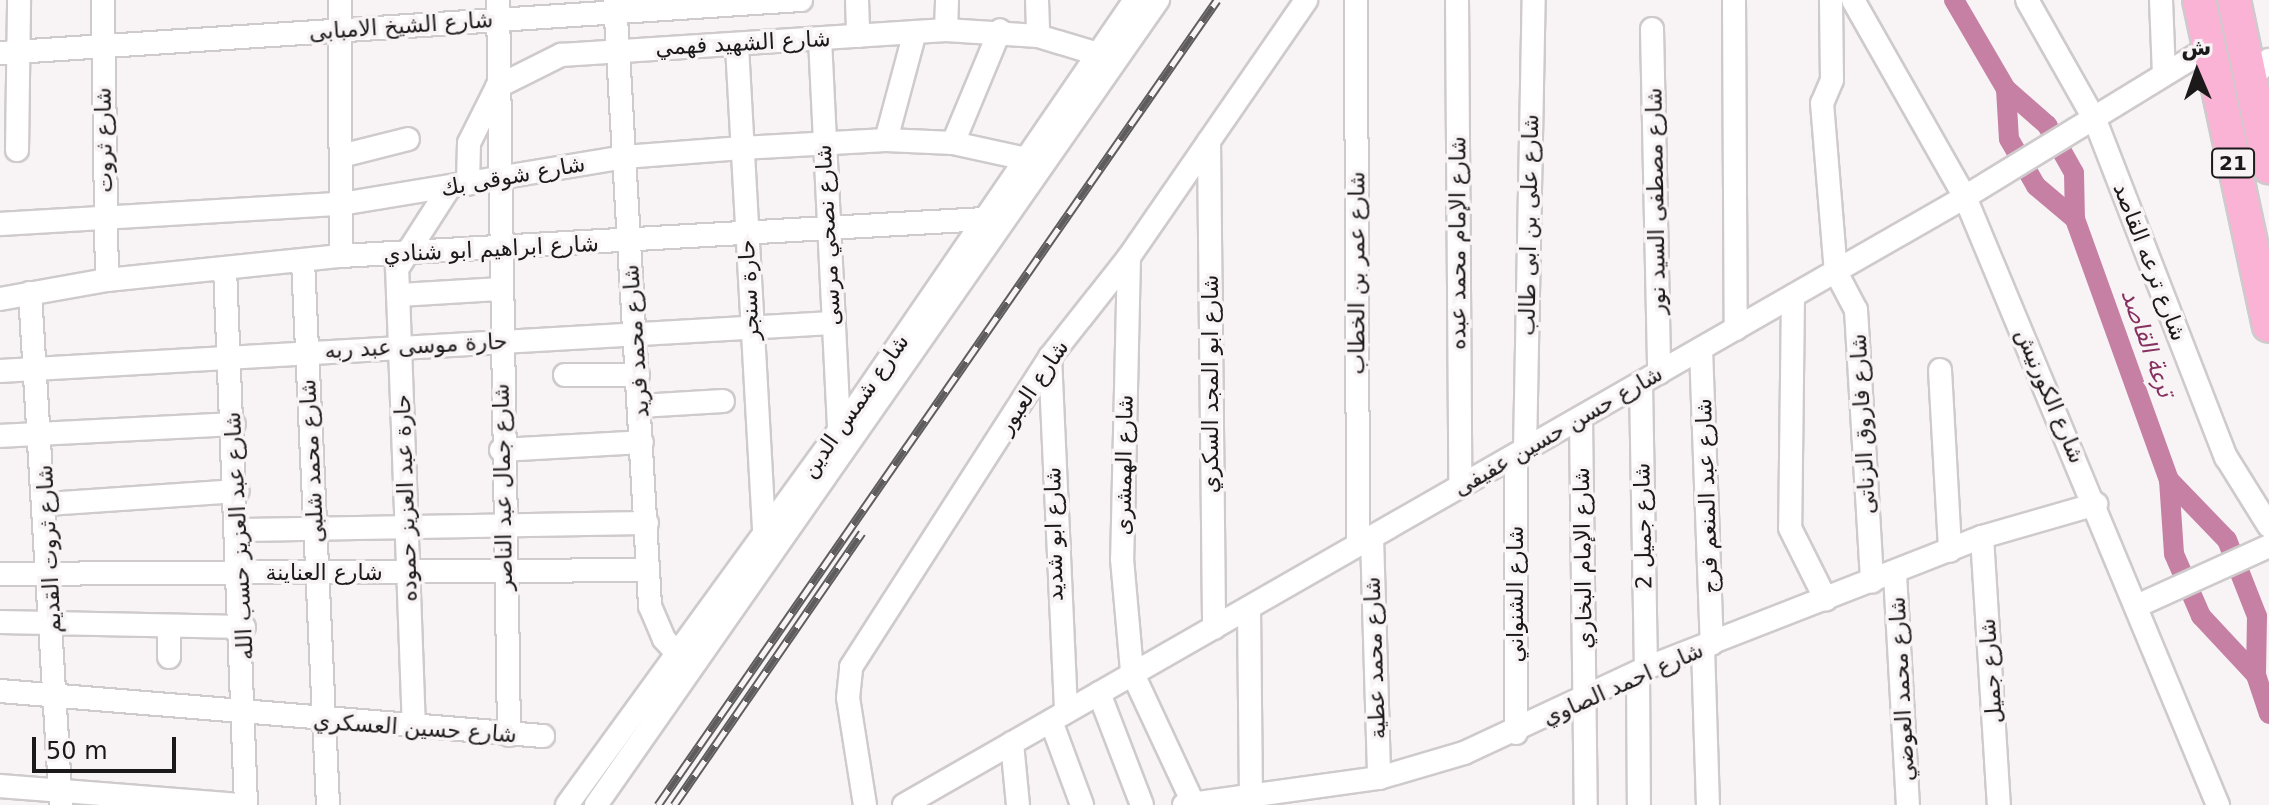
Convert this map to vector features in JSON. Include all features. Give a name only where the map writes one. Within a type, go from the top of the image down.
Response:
[{"type":"highway","name":"21","points":[[2199,0],[2269,326]]},
{"type":"highway","name":"21","points":[[2234,0],[2260,70],[2269,167]]},
{"type":"street","points":[[17,150],[9,53],[19,0]]},
{"type":"street","name":"شارع ثروت","points":[[103,0],[107,280]]},
{"type":"street","points":[[340,0],[341,256]]},
{"type":"street","name":"شارع الشيخ الامبابى","points":[[9,53],[340,30],[498,10],[801,0]]},
{"type":"street","points":[[857,0],[858,36]]},
{"type":"street","points":[[946,30],[947,0]]},
{"type":"street","points":[[1037,0],[1038,36]]},
{"type":"street","name":"شارع شمس الدين","points":[[596,805],[764,533],[839,431],[1135,0]]},
{"type":"street","name":"شارع شمس الدين","points":[[567,805],[684,662],[1158,0]]},
{"type":"street","name":"شارع العبور","points":[[865,805],[848,698],[851,667],[1050,357],[1129,257],[1306,0]]},
{"type":"street","name":"شارع عمر بن الخطاب","points":[[1356,0],[1365,541]]},
{"type":"street","name":"شارع الإمام محمد عبده","points":[[1457,0],[1460,487]]},
{"type":"street","name":"شارع على بن ابى طالب","points":[[1520,452],[1534,0]]},
{"type":"street","points":[[1734,0],[1736,329]]},
{"type":"street","points":[[1831,0],[1832,80],[1822,103],[1836,272]]},
{"type":"street","name":"شارع الكورنيش","points":[[1853,0],[1965,197],[2139,605],[2218,805]]},
{"type":"street","name":"شارع ترعه القاصد","points":[[2027,0],[2095,120],[2226,457],[2269,526]]},
{"type":"street","points":[[2161,0],[2164,74]]},
{"type":"street","points":[[777,1],[778,42]]},
{"type":"street","name":"شارع محمد فريد","points":[[615,6],[648,570],[653,617],[684,662]]},
{"type":"street","name":"شارع جمال عبد الناصر","points":[[498,10],[499,342],[509,735]]},
{"type":"street","name":"شارع مصطفى السيد نور","points":[[1650,378],[1652,29]]},
{"type":"street","name":"شارع الشهيد فهمي","points":[[459,186],[469,143],[497,87],[532,63],[617,50],[737,46],[946,30],[1000,30],[1038,36],[1098,54]]},
{"type":"street","points":[[953,143],[1000,30]]},
{"type":"street","points":[[886,140],[915,32]]},
{"type":"street","name":"شارع نصحي مرسى","points":[[820,39],[839,431]]},
{"type":"street","name":"حارة سنجر","points":[[737,46],[764,533]]},
{"type":"street","name":"شارع حسن حسين عفيفى","points":[[904,805],[1836,272],[2095,120],[2208,48]]},
{"type":"street","points":[[341,156],[408,139]]},
{"type":"street","name":"شارع شوقى بك","points":[[0,224],[341,204],[624,157],[742,148],[886,140],[953,143],[1026,159]]},
{"type":"street","name":"شارع ابو المجد السكري","points":[[1209,141],[1214,628]]},
{"type":"street","points":[[401,254],[459,186]]},
{"type":"street","name":"شارع ابراهيم ابو شنادي","points":[[0,299],[107,280],[341,256],[985,219]]},
{"type":"street","name":"حارة عبد العزيز حموده","points":[[401,254],[398,295],[414,729]]},
{"type":"street","name":"شارع الهمشرى","points":[[1129,257],[1122,559],[1132,672],[1189,804]]},
{"type":"street","name":"شارع محمد شلبى","points":[[303,261],[328,805]]},
{"type":"street","name":"شارع عبد العزيز حسب الله","points":[[225,268],[244,627],[244,805]]},
{"type":"street","name":"شارع فاروق الزناتى","points":[[1836,272],[1856,310],[1872,582]]},
{"type":"street","points":[[398,295],[499,289]]},
{"type":"street","name":"شارع ثروت القديم","points":[[30,293],[52,574],[61,798]]},
{"type":"street","points":[[1793,296],[1790,528],[1826,600]]},
{"type":"street","name":"حارة موسى عبد ربه","points":[[0,371],[832,323]]},
{"type":"street","name":"شارع عبد المنعم فرج","points":[[1701,349],[1708,645],[1708,805]]},
{"type":"street","name":"شارع ابو شديد","points":[[1050,357],[1058,715],[1082,805]]},
{"type":"street","points":[[1940,370],[1950,551]]},
{"type":"street","points":[[565,375],[638,375]]},
{"type":"street","name":"شارع جميل 2","points":[[1639,805],[1650,378]]},
{"type":"street","points":[[640,406],[723,401]]},
{"type":"street","name":"شارع الإمام البخاري","points":[[1581,418],[1586,805]]},
{"type":"street","points":[[0,436],[234,424]]},
{"type":"street","points":[[501,450],[642,442]]},
{"type":"street","name":"شارع الشنواني","points":[[1516,733],[1520,452]]},
{"type":"street","points":[[47,504],[238,491]]},
{"type":"street","name":"شارع احمد الصاوي","points":[[1189,804],[1251,795],[1331,794],[1516,733],[1642,670],[1895,574],[1982,537],[2096,504]]},
{"type":"street","points":[[240,530],[647,523]]},
{"type":"street","name":"شارع جميل","points":[[1982,537],[1999,805]]},
{"type":"street","name":"شارع محمد عطية","points":[[1365,541],[1379,778]]},
{"type":"street","points":[[2139,605],[2269,546]]},
{"type":"street","name":"شارع العناينة","points":[[0,574],[648,570]]},
{"type":"street","name":"شارع محمد العوضي","points":[[1895,574],[1908,805]]},
{"type":"street","points":[[1249,608],[1251,795]]},
{"type":"street","points":[[0,622],[244,627]]},
{"type":"street","points":[[169,626],[169,657]]},
{"type":"street","name":"شارع حسين العسكري","points":[[0,691],[326,723],[543,736]]},
{"type":"street","points":[[1099,693],[1142,805]]},
{"type":"street","points":[[1012,743],[1018,805]]},
{"type":"street","points":[[0,786],[61,798],[244,805]]},
{"type":"waterway","name":"ترعة القاصد","points":[[1954,0],[2006,89],[2009,139],[2036,186],[2075,219],[2169,480],[2174,554],[2201,616],[2256,675],[2269,714]]},
{"type":"waterway","points":[[2006,89],[2047,125],[2074,173],[2075,219]]},
{"type":"waterway","points":[[2169,480],[2227,540],[2257,616],[2256,675]]},
{"type":"railway","points":[[658,805],[1217,0]]},
{"type":"railway","points":[[674,805],[862,532]]}]
